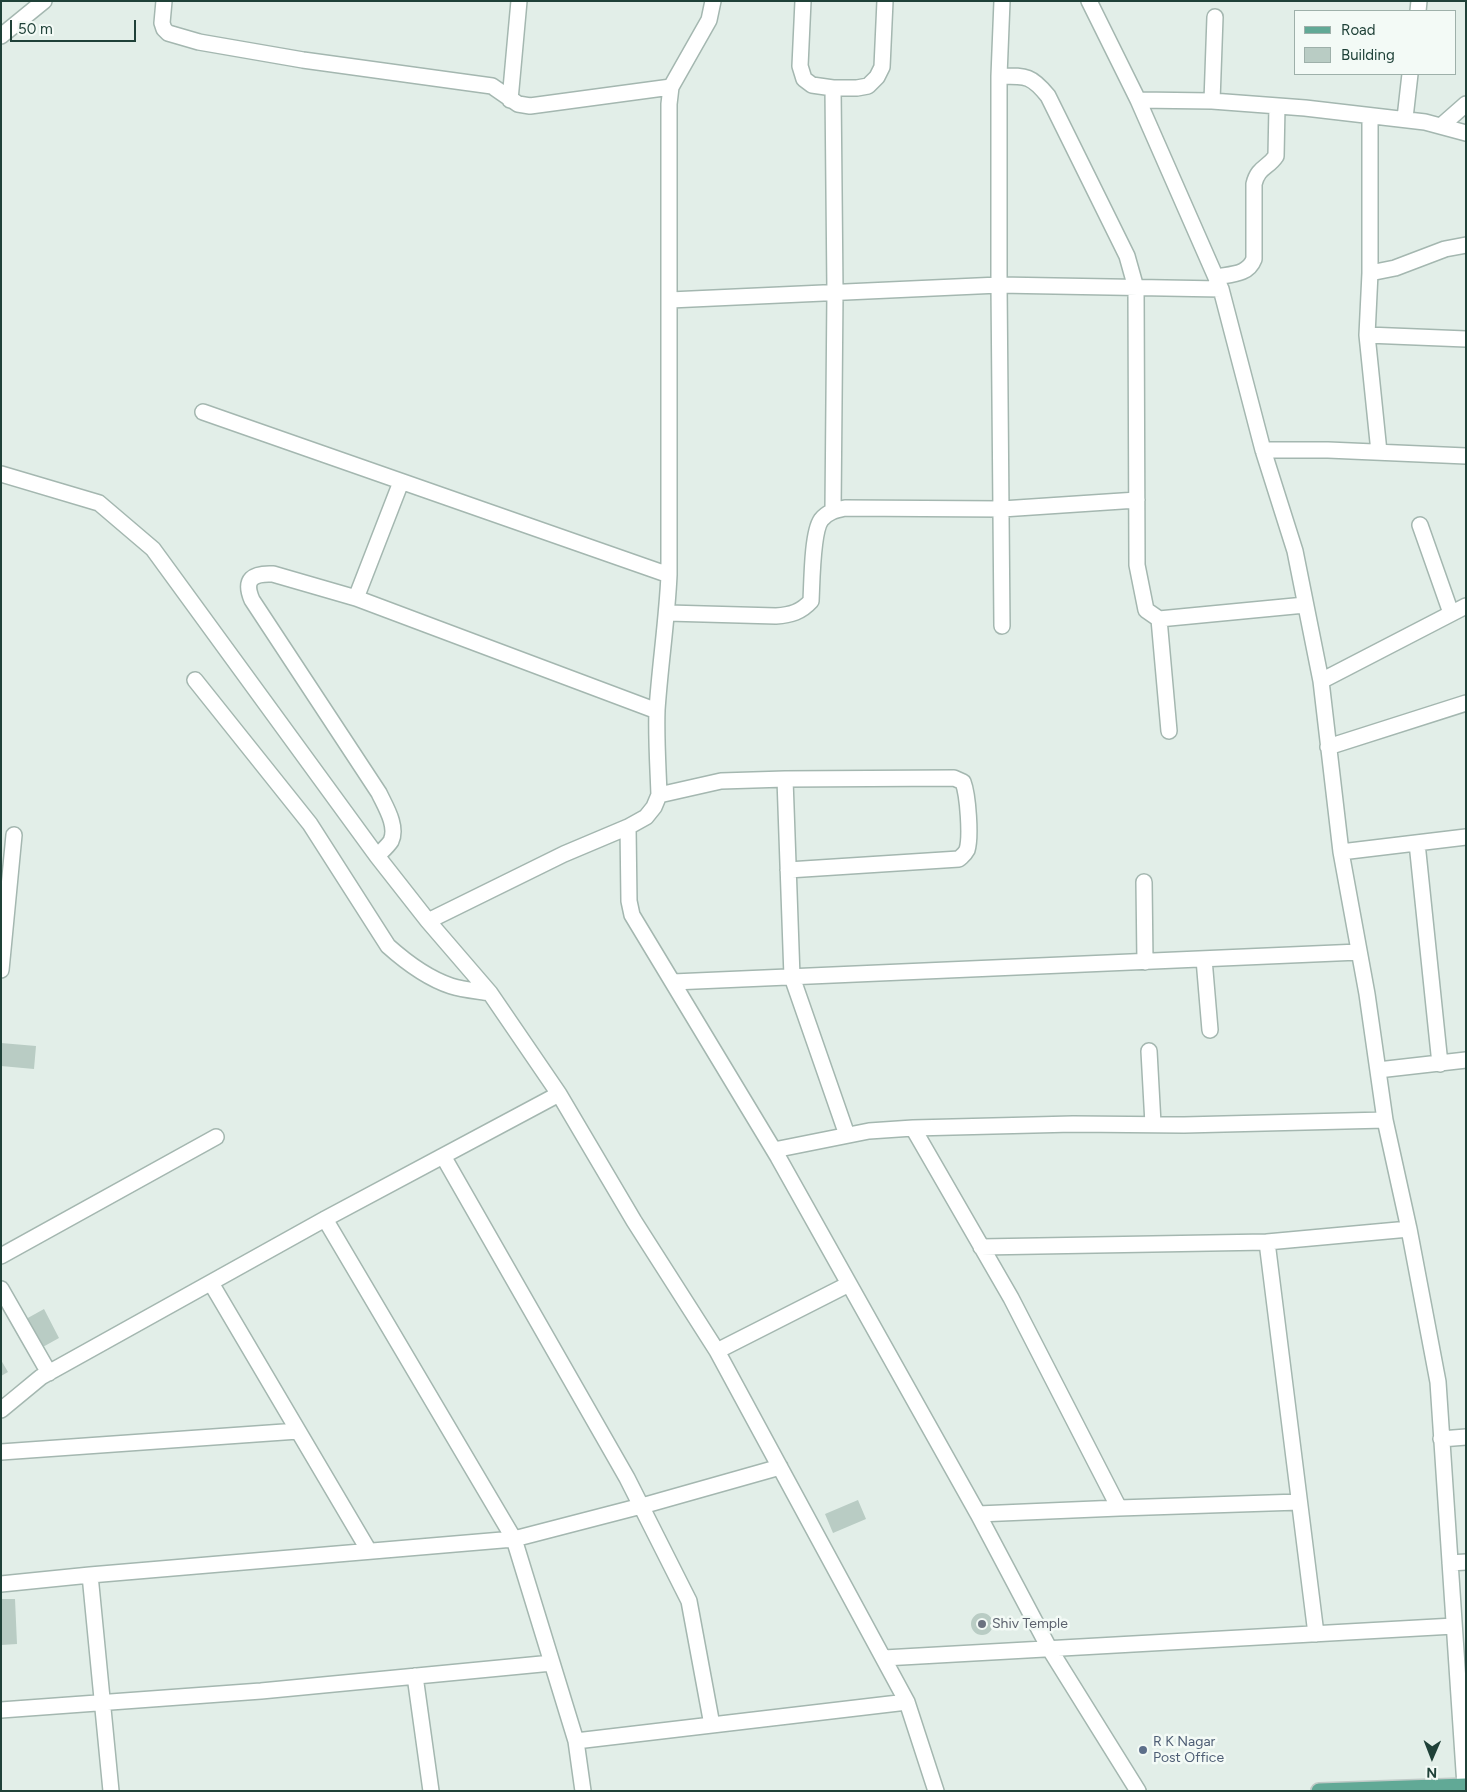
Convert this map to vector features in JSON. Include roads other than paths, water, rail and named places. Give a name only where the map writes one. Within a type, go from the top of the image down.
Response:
[{"type":"main road","points":[[1319,1791],[1466,1786]]},
{"type":"street","points":[[1,36],[44,1]]},
{"type":"street","points":[[164,1],[162,23],[168,33],[199,42],[303,60],[492,86],[518,104],[530,106],[671,88]]},
{"type":"street","points":[[510,100],[519,1]]},
{"type":"street","points":[[428,920],[564,854],[628,827],[646,817],[654,807],[658,794],[657,711],[662,648],[668,613],[669,575],[669,104],[671,88],[709,20],[713,1]]},
{"type":"street","points":[[803,1],[800,66],[804,79],[812,85],[833,88],[868,86],[877,77],[882,67],[885,1]]},
{"type":"street","points":[[1002,1],[999,76],[1002,626]]},
{"type":"street","points":[[1089,1],[1138,100],[1219,283],[1263,450],[1295,551],[1321,681],[1341,852],[1359,952],[1385,1120],[1409,1229],[1438,1382],[1466,1786]]},
{"type":"street","points":[[1212,101],[1215,18]]},
{"type":"street","points":[[1404,118],[1410,75]]},
{"type":"street","points":[[999,76],[1023,76],[1037,82],[1048,96],[1127,256],[1136,288],[1138,565],[1146,610],[1159,619],[1305,605]]},
{"type":"street","points":[[833,88],[835,292],[833,510]]},
{"type":"street","points":[[1138,100],[1212,101],[1404,118],[1466,133]]},
{"type":"street","points":[[1441,126],[1466,104]]},
{"type":"street","points":[[670,300],[999,285],[1136,288],[1219,283],[1244,272],[1251,266],[1254,259],[1254,184],[1260,169],[1273,161],[1276,156],[1277,106]]},
{"type":"street","points":[[1370,116],[1370,273],[1367,335],[1379,452]]},
{"type":"street","points":[[1370,273],[1395,268],[1445,249],[1466,245]]},
{"type":"street","points":[[1367,335],[1466,339]]},
{"type":"street","points":[[203,412],[669,575]]},
{"type":"street","points":[[1263,450],[1466,456]]},
{"type":"street","points":[[1,474],[99,503],[153,549],[377,856],[490,993],[559,1094],[634,1221],[717,1351],[907,1702],[936,1791]]},
{"type":"street","points":[[356,598],[401,482]]},
{"type":"street","points":[[668,613],[776,616],[789,615],[803,610],[811,601],[816,530],[822,519],[833,510],[845,508],[1002,509],[1137,500]]},
{"type":"street","points":[[1420,525],[1451,613]]},
{"type":"street","points":[[377,856],[391,841],[393,833],[388,813],[379,793],[252,600],[248,591],[249,583],[254,576],[262,573],[273,574],[356,598],[657,711]]},
{"type":"street","points":[[1321,681],[1466,606]]},
{"type":"street","points":[[1159,619],[1169,731]]},
{"type":"street","points":[[195,680],[310,824],[388,946],[427,976],[453,987],[490,993]]},
{"type":"street","points":[[1328,747],[1466,702]]},
{"type":"street","points":[[658,794],[721,781],[954,778],[964,782],[967,800],[968,842],[966,852],[959,859],[788,870]]},
{"type":"street","points":[[785,779],[792,977],[847,1135]]},
{"type":"street","points":[[628,827],[629,901],[632,915],[774,1150],[978,1514],[1049,1648],[1138,1791]]},
{"type":"street","points":[[1,970],[5,897],[14,835]]},
{"type":"street","points":[[1341,852],[1466,837]]},
{"type":"street","points":[[1418,843],[1440,1064]]},
{"type":"street","points":[[1144,882],[1145,962]]},
{"type":"street","points":[[673,982],[1359,952]]},
{"type":"street","points":[[1204,959],[1210,1030]]},
{"type":"street","points":[[1149,1051],[1153,1124]]},
{"type":"street","points":[[1378,1070],[1466,1060]]},
{"type":"street","points":[[1,1410],[49,1373],[325,1219],[559,1094]]},
{"type":"street","points":[[774,1150],[869,1131],[912,1128],[1385,1120]]},
{"type":"street","points":[[912,1128],[1011,1298],[1119,1508]]},
{"type":"street","points":[[1,1256],[216,1137]]},
{"type":"street","points":[[443,1156],[622,1470],[689,1601],[712,1725]]},
{"type":"street","points":[[325,1219],[514,1539],[576,1741],[583,1791]]},
{"type":"street","points":[[981,1247],[1267,1242],[1409,1229]]},
{"type":"street","points":[[1267,1242],[1316,1634]]},
{"type":"street","points":[[211,1282],[368,1552]]},
{"type":"street","points":[[717,1351],[849,1284]]},
{"type":"street","points":[[1,1289],[49,1373]]},
{"type":"street","points":[[1,1452],[298,1430]]},
{"type":"street","points":[[1442,1439],[1466,1437]]},
{"type":"street","points":[[1,1584],[514,1539],[780,1467]]},
{"type":"street","points":[[978,1514],[1299,1502]]},
{"type":"street","points":[[1450,1563],[1466,1562]]},
{"type":"street","points":[[90,1575],[111,1791]]},
{"type":"street","points":[[884,1658],[1454,1626]]},
{"type":"street","points":[[1,1710],[261,1691],[552,1663]]},
{"type":"street","points":[[415,1676],[431,1791]]},
{"type":"street","points":[[576,1741],[907,1702]]},
{"type":"place","name":"Shiv Temple","points":[[982,1624]]},
{"type":"place","name":"R K Nagar Post Office","points":[[1143,1750]]}]
